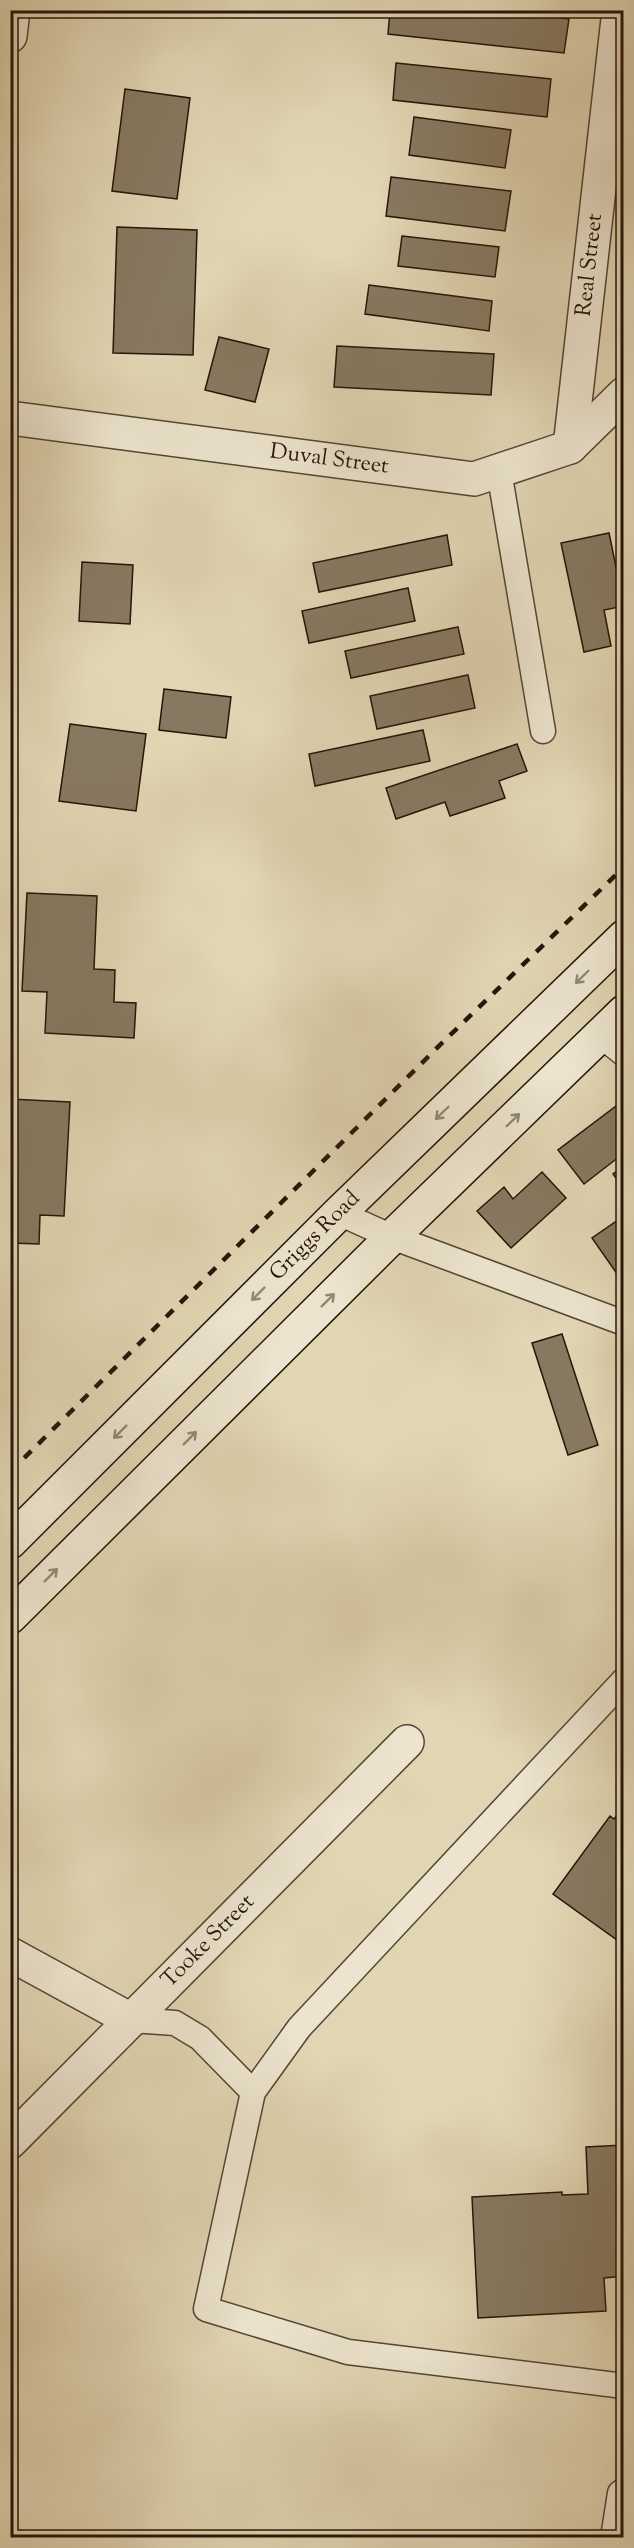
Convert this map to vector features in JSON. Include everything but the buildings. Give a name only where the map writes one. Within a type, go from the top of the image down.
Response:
[{"type":"street","points":[[10,36],[14,10]]},
{"type":"street","name":"Real Street","points":[[570,447],[619,10]]},
{"type":"street","name":"Duval Street","points":[[10,418],[474,479],[570,447],[624,394]]},
{"type":"street","name":"Griggs Road","points":[[10,1542],[339,1213],[624,936]]},
{"type":"street","points":[[10,1617],[392,1237],[612,1045],[624,1012]]},
{"type":"street","name":"Tooke Street","points":[[10,2142],[407,1742]]},
{"type":"street","points":[[10,1954],[131,2020]]},
{"type":"lane","points":[[499,471],[543,731]]},
{"type":"lane","points":[[339,1213],[392,1237],[624,1323]]},
{"type":"lane","points":[[624,1680],[299,2028],[253,2092],[206,2309],[348,2352],[624,2386]]},
{"type":"lane","points":[[131,2020],[175,2022],[200,2038],[253,2092]]},
{"type":"lane","points":[[613,2538],[620,2493],[624,2490]]},
{"type":"railway","points":[[10,1472],[443,1042],[624,867]]}]
